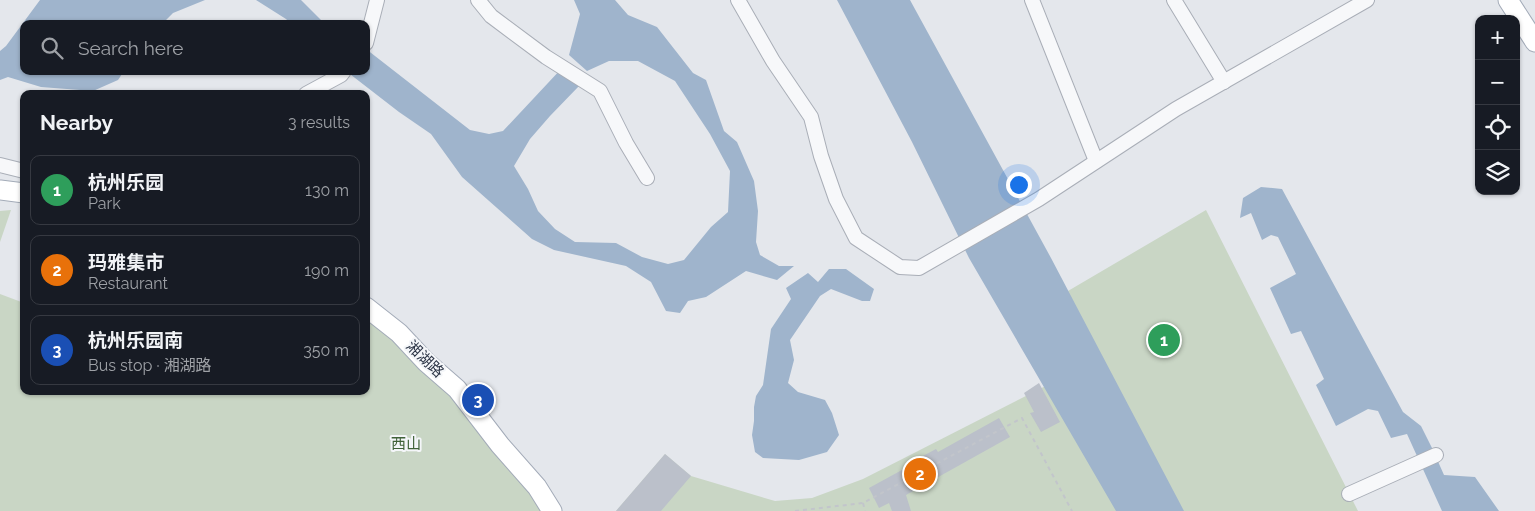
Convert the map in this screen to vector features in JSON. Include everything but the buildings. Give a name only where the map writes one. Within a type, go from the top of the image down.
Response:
[{"type":"main road","points":[[1508,0],[1535,42]]},
{"type":"main road","points":[[0,190],[20,192]]},
{"type":"main road","name":"湘湖路","points":[[370,310],[398,333],[426,362],[457,389],[500,445],[537,487],[552,511]]},
{"type":"street","points":[[370,27],[377,0]]},
{"type":"street","points":[[478,0],[491,16],[546,57],[600,91],[626,143],[647,178]]},
{"type":"street","points":[[738,0],[773,61],[811,117],[820,156],[836,199],[856,238],[900,267],[919,268],[1033,202],[1176,109],[1224,82],[1349,4],[1367,0]]},
{"type":"street","points":[[1032,0],[1096,161]]},
{"type":"street","points":[[1174,0],[1224,82]]},
{"type":"street","points":[[313,90],[339,75]]},
{"type":"street","points":[[0,165],[20,170]]},
{"type":"street","points":[[1349,494],[1436,455]]},
{"type":"path","points":[[795,511],[863,503],[1022,418],[1072,511]]},
{"type":"path","points":[[863,503],[864,511]]},
{"type":"green space","points":[[11,210],[0,242],[0,211]]},
{"type":"green space","points":[[1206,210],[1358,511],[616,511],[665,454],[691,476],[775,501],[812,498],[863,479],[1073,372],[1039,308]]},
{"type":"green space","name":"西山","points":[[0,294],[20,302],[20,395],[370,395],[370,320],[386,332],[450,393],[532,494],[541,511],[0,511]]},
{"type":"water","points":[[40,0],[205,0],[173,13],[166,20],[25,20]]},
{"type":"water","points":[[256,0],[301,0],[321,20],[286,19]]},
{"type":"water","points":[[574,0],[615,0],[628,15],[657,27],[693,73],[706,80],[724,131],[737,142],[754,181],[758,211],[756,242],[760,255],[779,266],[794,266],[777,280],[746,271],[706,297],[688,301],[680,313],[666,311],[651,282],[626,266],[554,250],[532,239],[462,177],[431,134],[351,75],[370,75],[370,52],[470,130],[489,134],[503,131],[562,68],[579,86],[530,139],[514,166],[528,189],[538,211],[555,229],[575,242],[616,243],[642,257],[668,264],[684,260],[711,227],[728,212],[730,171],[710,134],[675,81],[638,61],[609,61],[587,71],[569,55],[580,14]]},
{"type":"water","points":[[837,0],[910,0],[1051,258],[1184,511],[1116,511],[969,258],[912,142]]},
{"type":"water","points":[[20,27],[20,75],[121,75],[118,80],[95,90],[41,87],[8,77],[0,80],[0,51]]},
{"type":"water","points":[[1261,187],[1282,189],[1403,412],[1421,426],[1444,475],[1475,477],[1499,511],[1442,511],[1407,434],[1391,438],[1378,411],[1368,409],[1336,426],[1316,385],[1324,379],[1301,331],[1291,334],[1270,288],[1296,274],[1278,237],[1271,235],[1262,240],[1251,213],[1240,218],[1243,198]]},
{"type":"water","points":[[829,269],[846,269],[874,289],[870,301],[862,301],[831,289],[820,296],[790,340],[794,360],[788,383],[798,392],[825,400],[832,413],[839,435],[827,452],[799,460],[763,458],[755,452],[752,435],[754,407],[756,396],[763,385],[771,329],[791,299],[786,288],[808,273],[818,282]]},
{"type":"place","name":"杭州乐园","points":[[1164,340]]},
{"type":"place","name":"杭州乐园南","points":[[478,400]]},
{"type":"place","name":"玛雅集市","points":[[920,474]]}]
